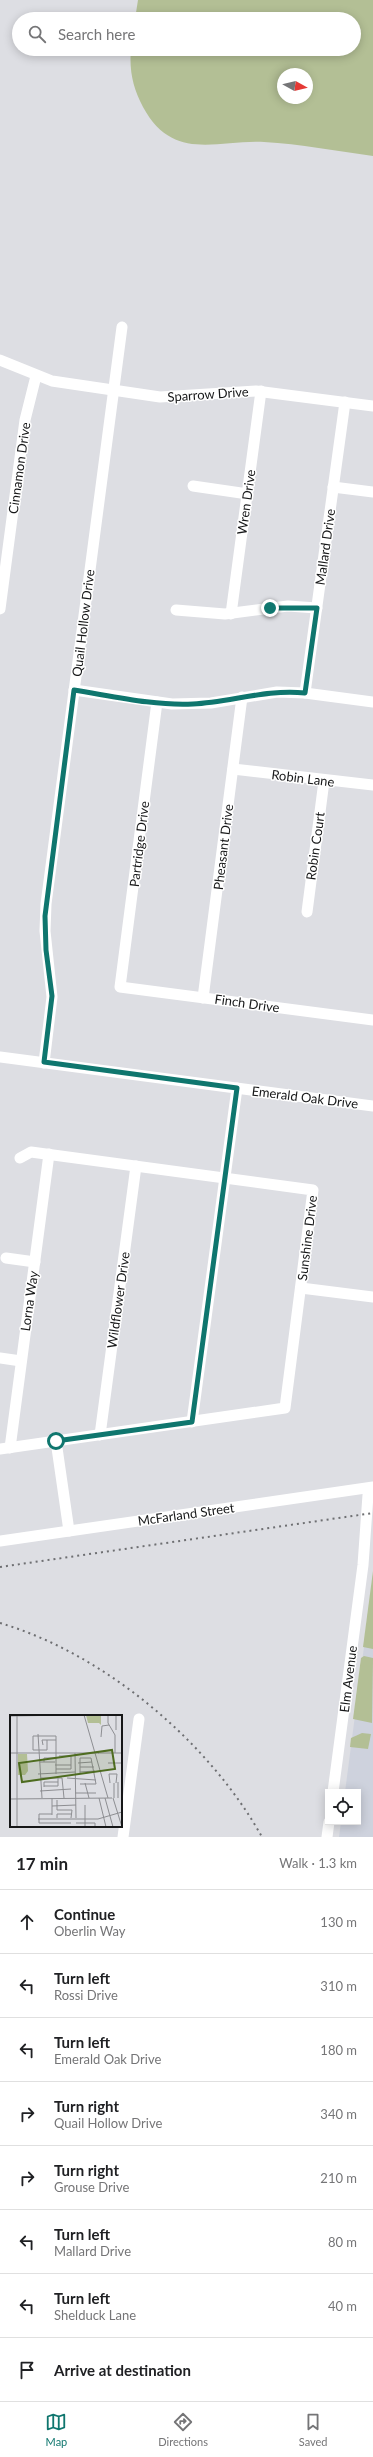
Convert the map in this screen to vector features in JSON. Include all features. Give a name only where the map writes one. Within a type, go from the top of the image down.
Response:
[{"type":"street","name":"Quail Hollow Drive","points":[[44,1062],[52,996],[46,950],[45,916],[122,327]]},
{"type":"street","name":"Sparrow Drive","points":[[0,360],[36,376],[70,385],[113,391],[179,397],[236,390],[261,391],[373,406]]},
{"type":"street","name":"Cinnamon Drive","points":[[0,609],[25,420],[36,376]]},
{"type":"street","name":"Wren Drive","points":[[231,614],[261,391]]},
{"type":"street","name":"Mallard Drive","points":[[305,693],[345,402]]},
{"type":"street","points":[[193,486],[248,494]]},
{"type":"street","points":[[333,487],[373,492]]},
{"type":"street","points":[[176,610],[231,614],[288,606],[317,608]]},
{"type":"street","points":[[74,690],[157,702],[191,704],[277,692],[305,693],[373,702]]},
{"type":"street","name":"Pheasant Drive","points":[[203,998],[242,697]]},
{"type":"street","name":"Partridge Drive","points":[[120,987],[157,702]]},
{"type":"street","name":"Robin Lane","points":[[233,769],[324,781],[373,785]]},
{"type":"street","name":"Robin Court","points":[[307,912],[324,781]]},
{"type":"street","name":"Finch Drive","points":[[120,987],[373,1020]]},
{"type":"street","name":"Emerald Oak Drive","points":[[0,1057],[373,1106]]},
{"type":"street","points":[[5,1449],[192,1422],[237,1088]]},
{"type":"street","name":"Sunshine Drive","points":[[20,1158],[31,1152],[313,1190],[285,1408],[192,1422]]},
{"type":"street","name":"Lorna Way","points":[[5,1449],[22,1361],[49,1154]]},
{"type":"street","name":"Wildflower Drive","points":[[100,1435],[136,1166]]},
{"type":"street","points":[[6,1258],[35,1262]]},
{"type":"street","points":[[301,1288],[373,1297]]},
{"type":"street","points":[[0,1358],[22,1361]]},
{"type":"street","points":[[56,1441],[69,1531]]},
{"type":"street","name":"McFarland Street","points":[[0,1541],[373,1487]]},
{"type":"street","name":"Elm Avenue","points":[[333,1789],[370,1517],[368,1495],[373,1487]]},
{"type":"street","points":[[123,1837],[139,1719]]},
{"type":"street","points":[[327,1837],[329,1825]]},
{"type":"shaded area","points":[[373,1578],[373,1837],[339,1837],[341,1825],[361,1825],[361,1789],[345,1789]]},
{"type":"green space","points":[[138,0],[373,0],[373,156],[278,143],[246,142],[212,145],[182,142],[168,135],[155,124],[143,107],[134,86],[131,72],[131,56],[361,56],[361,12],[136,12]]},
{"type":"green space","points":[[373,1571],[373,1649],[363,1647]]},
{"type":"green space","points":[[364,1656],[373,1658],[372,1723],[353,1719],[361,1658]]},
{"type":"green space","points":[[362,1733],[371,1734],[368,1749],[350,1747],[351,1738]]},
{"type":"railway","points":[[0,1567],[373,1513]]},
{"type":"railway","points":[[0,1623],[39,1637],[78,1656],[115,1679],[150,1706],[183,1736],[213,1768],[240,1802],[262,1837]]},
{"type":"route","points":[[56,1441],[192,1422],[237,1088],[44,1062],[52,1014],[51,980],[46,950],[45,916],[74,690],[172,704],[211,703],[258,693],[305,693],[317,608],[288,606],[270,608]]}]
